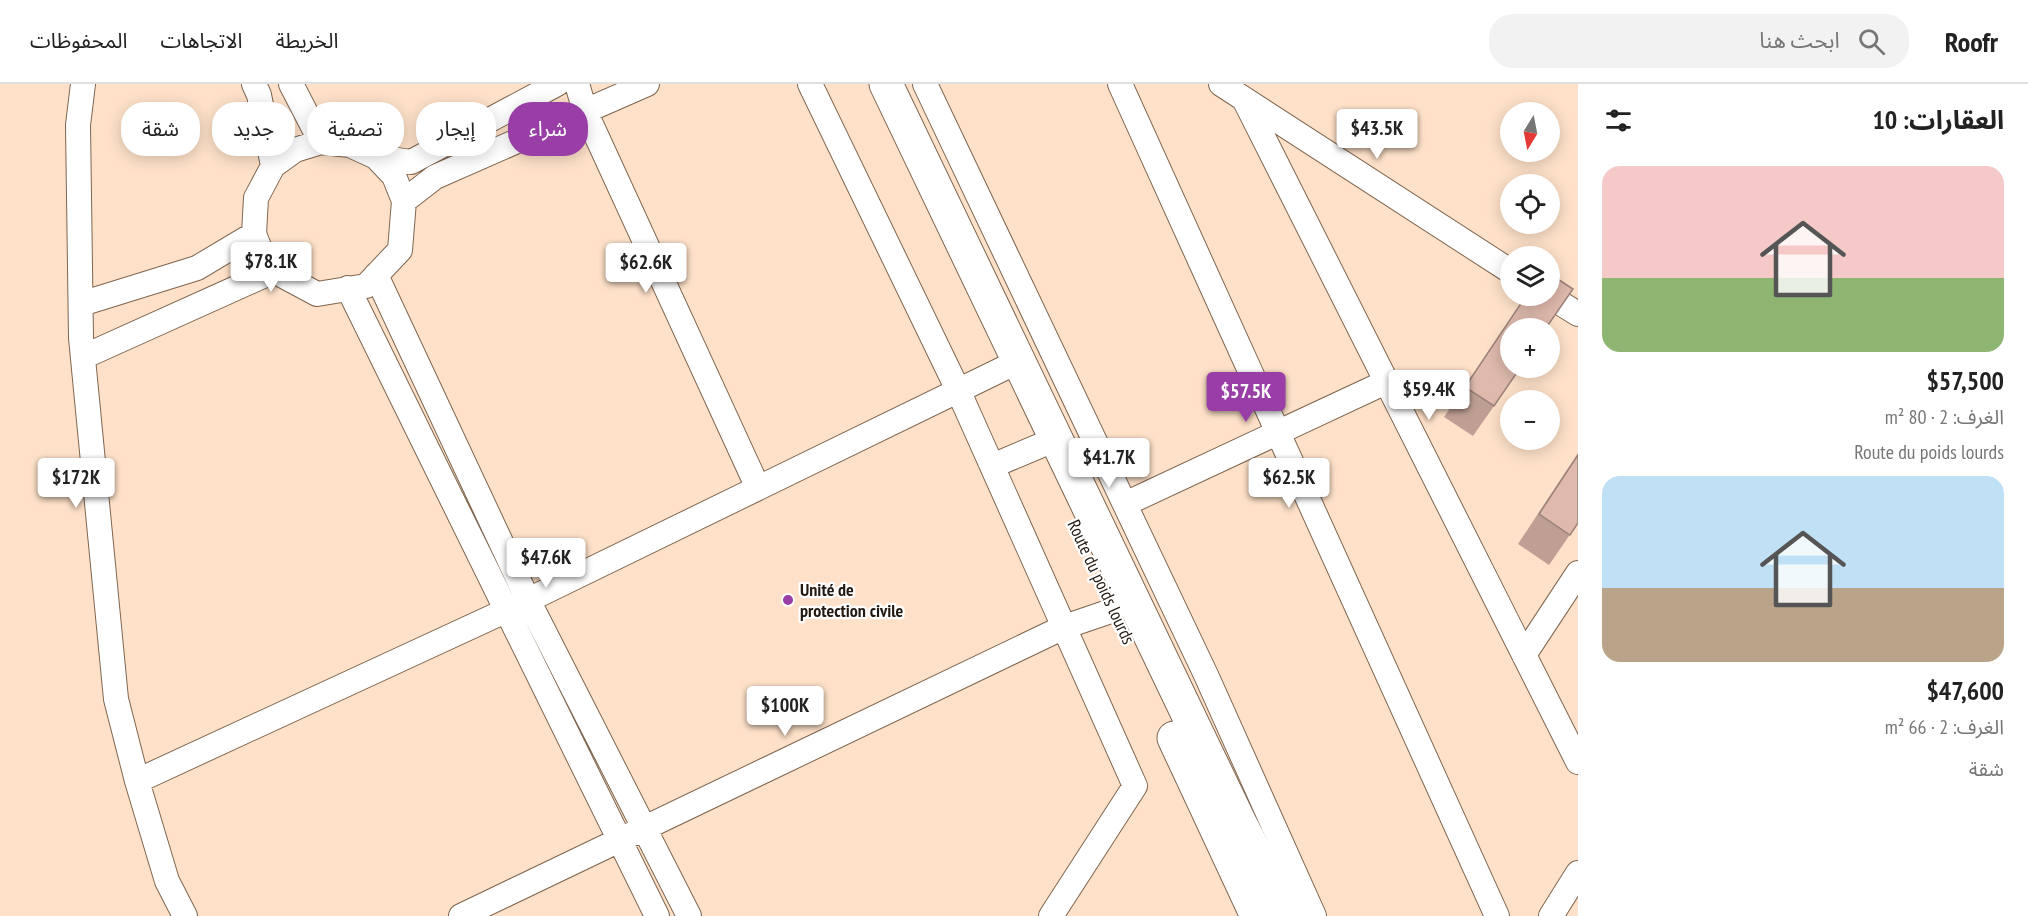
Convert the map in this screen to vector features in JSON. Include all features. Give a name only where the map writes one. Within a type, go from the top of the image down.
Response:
[{"type":"street","points":[[83,84],[78,125],[83,357],[116,699],[136,781],[167,881],[185,916]]},
{"type":"street","points":[[254,84],[260,95],[273,166]]},
{"type":"street","points":[[291,84],[307,115]]},
{"type":"street","points":[[376,157],[411,162],[557,84]]},
{"type":"street","points":[[577,84],[582,102]]},
{"type":"street","points":[[588,110],[647,84]]},
{"type":"street","points":[[810,84],[958,390],[1136,786],[1051,916]]},
{"type":"street","points":[[868,84],[1010,365],[1123,604],[1288,916]]},
{"type":"street","points":[[886,84],[1010,365]]},
{"type":"street","points":[[925,84],[1206,675],[1314,916]]},
{"type":"street","points":[[1120,84],[1497,916]]},
{"type":"street","points":[[1221,84],[1500,265]]},
{"type":"street","points":[[1244,99],[1578,762]]},
{"type":"street","points":[[588,118],[758,488]]},
{"type":"street","points":[[404,201],[435,177],[508,145]]},
{"type":"street","points":[[307,146],[295,150],[273,166],[256,198],[254,234],[262,254],[274,271],[318,294],[366,285],[400,250],[404,201],[394,176],[376,157]]},
{"type":"street","points":[[81,304],[197,268],[254,234]]},
{"type":"street","points":[[83,357],[274,271]]},
{"type":"street","points":[[376,274],[619,840],[657,916]]},
{"type":"street","points":[[348,288],[518,605],[645,828],[689,916]]},
{"type":"street","points":[[1560,303],[1578,314]]},
{"type":"street","points":[[136,781],[518,605],[1010,365]]},
{"type":"street","points":[[1125,504],[1386,382]]},
{"type":"street","points":[[992,466],[1047,443]]},
{"type":"street","points":[[1524,655],[1578,573]]},
{"type":"street","points":[[461,916],[1064,627],[1123,604]]},
{"type":"street","name":"Route du poids lourds","points":[[1123,604],[1257,916]]},
{"type":"street","points":[[1551,916],[1577,878]]},
{"type":"building","points":[[1560,281],[1573,289],[1553,318],[1511,318],[1519,306],[1560,306]]},
{"type":"building","points":[[1500,335],[1500,378],[1513,378],[1505,390],[1500,390],[1500,397],[1494,406],[1465,387]]},
{"type":"building","points":[[1578,455],[1578,523],[1570,535],[1539,514]]},
{"type":"place","name":"Unité de protection civile","points":[[788,600]]}]
